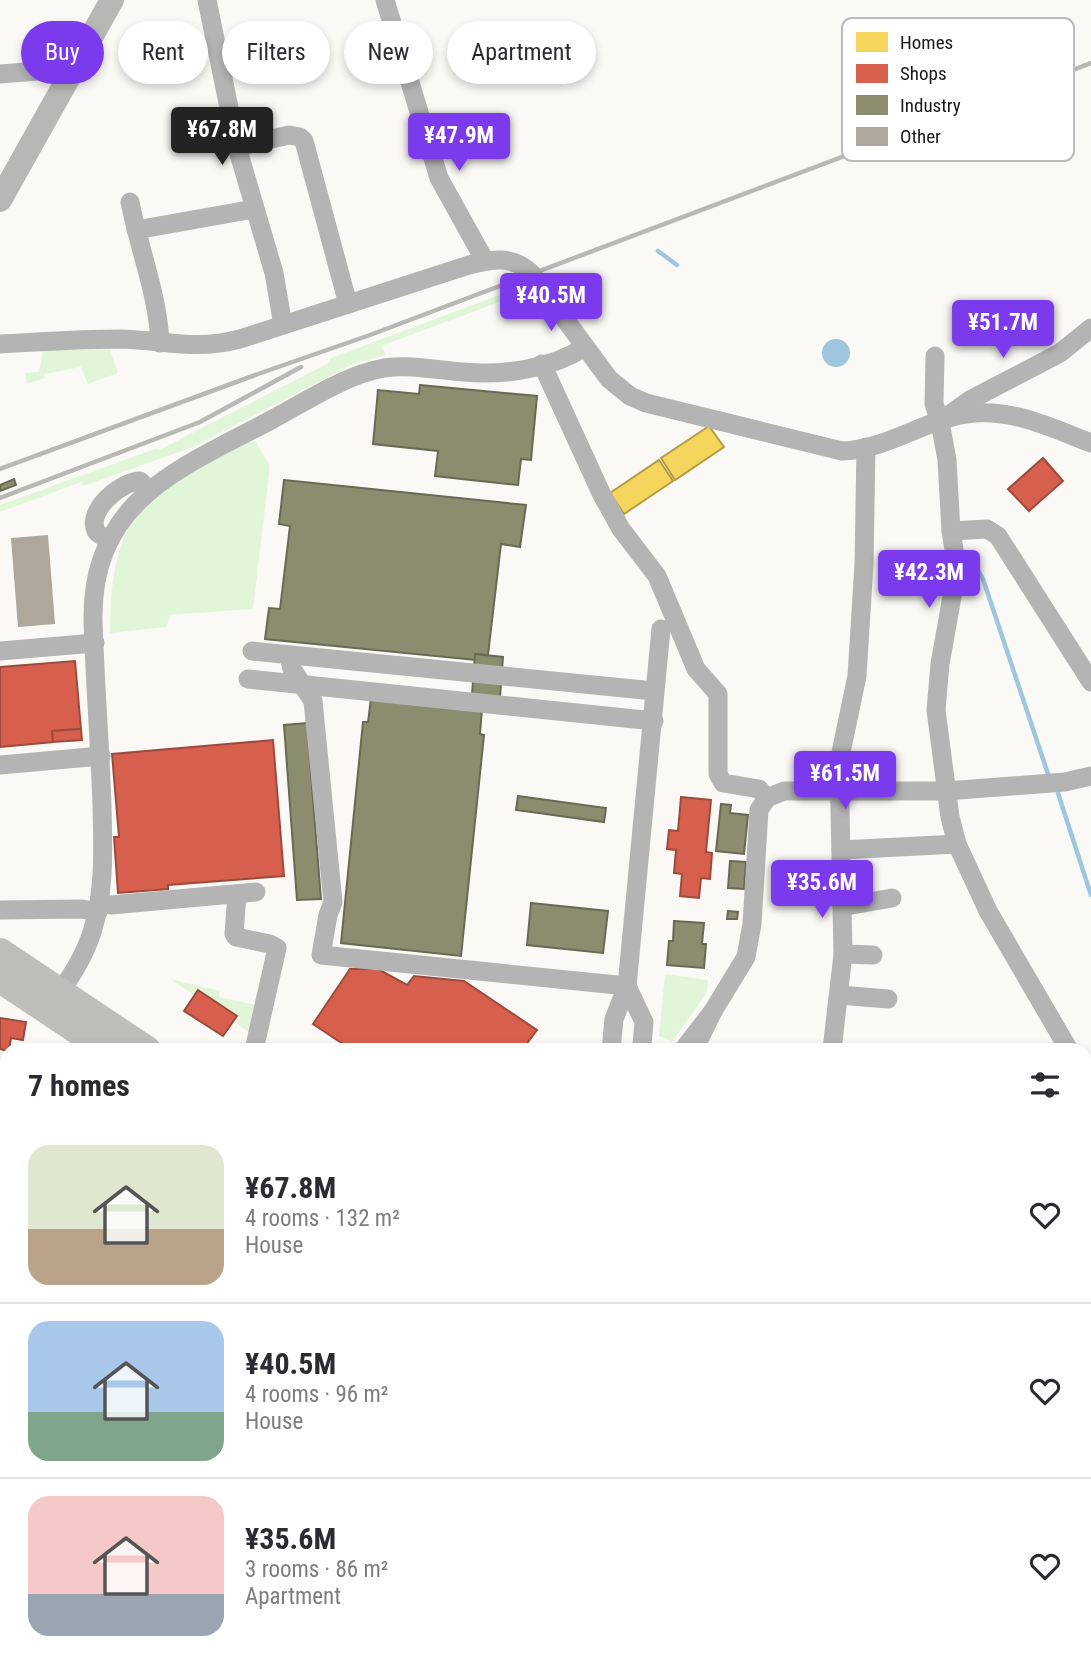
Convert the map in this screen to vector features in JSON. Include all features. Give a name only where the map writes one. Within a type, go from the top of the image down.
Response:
[{"type":"highway","points":[[0,952],[99,1043]]},
{"type":"highway","points":[[0,979],[54,1002],[134,1043]]},
{"type":"main road","points":[[100,21],[112,0]]},
{"type":"main road","points":[[0,200],[65,84]]},
{"type":"street","points":[[207,0],[237,147],[271,262],[283,325]]},
{"type":"street","points":[[385,0],[439,178],[485,261]]},
{"type":"street","points":[[0,74],[21,72]]},
{"type":"street","points":[[237,147],[289,135],[300,137],[304,141],[348,304]]},
{"type":"street","points":[[130,202],[156,305],[160,343]]},
{"type":"street","points":[[135,230],[254,209]]},
{"type":"street","points":[[0,344],[120,339],[212,345],[485,261],[510,260],[525,267],[573,327],[609,379],[638,400],[834,450],[849,451],[866,447],[966,414],[985,413],[1011,415],[1091,443]]},
{"type":"street","points":[[940,422],[970,400],[1060,353],[1091,328]]},
{"type":"street","points":[[54,1002],[81,959],[99,907],[103,884],[94,591],[100,562],[110,540],[130,509],[170,474],[307,401],[373,370],[412,366],[481,373],[502,372],[542,364],[575,354],[585,348]]},
{"type":"street","points":[[936,355],[934,404],[947,460],[956,573],[940,664],[936,710],[946,791],[957,844],[988,911],[1065,1043]]},
{"type":"street","points":[[542,364],[602,495],[621,529],[657,576],[696,669],[718,694],[716,736],[720,779],[723,783],[759,789],[767,798]]},
{"type":"street","points":[[833,1043],[843,954],[839,791],[841,750],[858,676],[866,447]]},
{"type":"street","points":[[951,531],[987,529],[998,536],[1091,682]]},
{"type":"street","points":[[612,1043],[614,1019],[627,986],[661,629]]},
{"type":"street","points":[[0,651],[95,643]]},
{"type":"street","points":[[252,651],[654,691]]},
{"type":"street","points":[[289,654],[292,670],[313,701],[333,902],[321,955],[627,986]]},
{"type":"street","points":[[248,679],[654,721]]},
{"type":"street","points":[[0,765],[101,756]]},
{"type":"street","points":[[689,1043],[713,1012],[746,957],[759,810],[767,798],[784,791],[946,791],[1065,782],[1091,776]]},
{"type":"street","points":[[841,850],[957,844]]},
{"type":"street","points":[[0,910],[82,909],[246,893],[234,934],[236,937],[277,948],[256,1043]]},
{"type":"street","points":[[842,904],[852,905],[892,898]]},
{"type":"street","points":[[843,954],[873,955]]},
{"type":"street","points":[[627,986],[644,1022],[643,1043]]},
{"type":"street","points":[[839,995],[888,999]]},
{"type":"street","points":[[698,1043],[713,1012]]},
{"type":"green space","points":[[531,283],[534,286],[502,301],[381,346],[386,355],[355,363],[193,447],[83,486],[81,482],[0,512],[0,505],[155,449],[159,450],[327,364],[331,358]]},
{"type":"green space","points":[[109,347],[118,373],[88,384],[81,367],[44,374],[45,378],[27,384],[25,373],[39,372],[43,348]]},
{"type":"green space","points":[[251,440],[256,442],[270,466],[253,609],[169,615],[167,627],[110,633],[116,564],[122,542],[131,524],[159,493],[176,481]]},
{"type":"green space","points":[[665,974],[708,980],[707,992],[672,1042],[659,1036]]},
{"type":"green space","points":[[170,979],[220,991],[219,997],[261,1006],[253,1035],[236,1023],[239,1017],[198,989],[194,995]]},
{"type":"water","points":[[836,339],[846,343],[850,353],[846,363],[836,367],[826,363],[822,353],[826,343]]},
{"type":"building: Homes","points":[[709,426],[724,447],[675,480],[661,458]]},
{"type":"building: Homes","points":[[659,460],[673,481],[624,514],[610,493]]},
{"type":"building: Shops","points":[[1043,458],[1063,481],[1029,511],[1008,489]]},
{"type":"building: Shops","points":[[75,661],[81,729],[52,731],[53,742],[0,747],[0,667]]},
{"type":"building: Shops","points":[[81,729],[82,740],[53,742],[52,731]]},
{"type":"building: Shops","points":[[273,740],[284,876],[168,885],[168,889],[118,893],[114,837],[119,837],[112,754]]},
{"type":"building: Shops","points":[[681,797],[711,800],[706,852],[712,853],[710,879],[701,878],[699,898],[680,896],[682,874],[674,873],[676,850],[667,849],[669,830],[678,831]]},
{"type":"building: Shops","points":[[350,969],[378,969],[407,985],[414,976],[464,981],[537,1030],[527,1043],[342,1043],[313,1024]]},
{"type":"building: Shops","points":[[198,990],[237,1016],[223,1036],[184,1011]]},
{"type":"building: Shops","points":[[0,1018],[26,1022],[23,1040],[11,1038],[10,1043],[0,1043]]},
{"type":"building: Industry","points":[[420,385],[537,396],[531,460],[521,459],[518,485],[435,476],[438,451],[373,444],[378,390],[419,394]]},
{"type":"building: Industry","points":[[14,479],[16,485],[0,491],[0,485]]},
{"type":"building: Industry","points":[[284,480],[526,505],[520,547],[501,544],[488,655],[475,654],[475,660],[265,639],[269,608],[280,609],[290,526],[279,524]]},
{"type":"building: Industry","points":[[475,654],[503,657],[499,711],[471,708]]},
{"type":"building: Industry","points":[[371,698],[482,709],[480,734],[484,735],[461,956],[341,943],[363,722],[368,722]]},
{"type":"building: Industry","points":[[307,723],[321,899],[297,900],[284,725]]},
{"type":"building: Industry","points":[[518,796],[606,808],[604,822],[516,810]]},
{"type":"building: Industry","points":[[721,804],[731,805],[730,813],[748,815],[744,854],[716,851]]},
{"type":"building: Industry","points":[[730,861],[746,862],[744,889],[728,888]]},
{"type":"building: Industry","points":[[531,903],[608,911],[603,953],[527,945]]},
{"type":"building: Industry","points":[[728,911],[738,912],[737,919],[727,919]]},
{"type":"building: Industry","points":[[674,921],[704,923],[704,968],[667,965],[669,941],[673,941]]},
{"type":"building: Other","points":[[48,535],[55,624],[18,627],[11,538]]},
{"type":"waterway","points":[[658,251],[677,265]]},
{"type":"waterway","points":[[973,561],[983,579],[1048,774]]},
{"type":"waterway","points":[[1058,793],[1091,895]]},
{"type":"railway","points":[[1074,69],[1091,63]]},
{"type":"railway","points":[[0,469],[370,335],[842,157]]},
{"type":"railway","points":[[0,498],[200,422],[301,367]]}]
